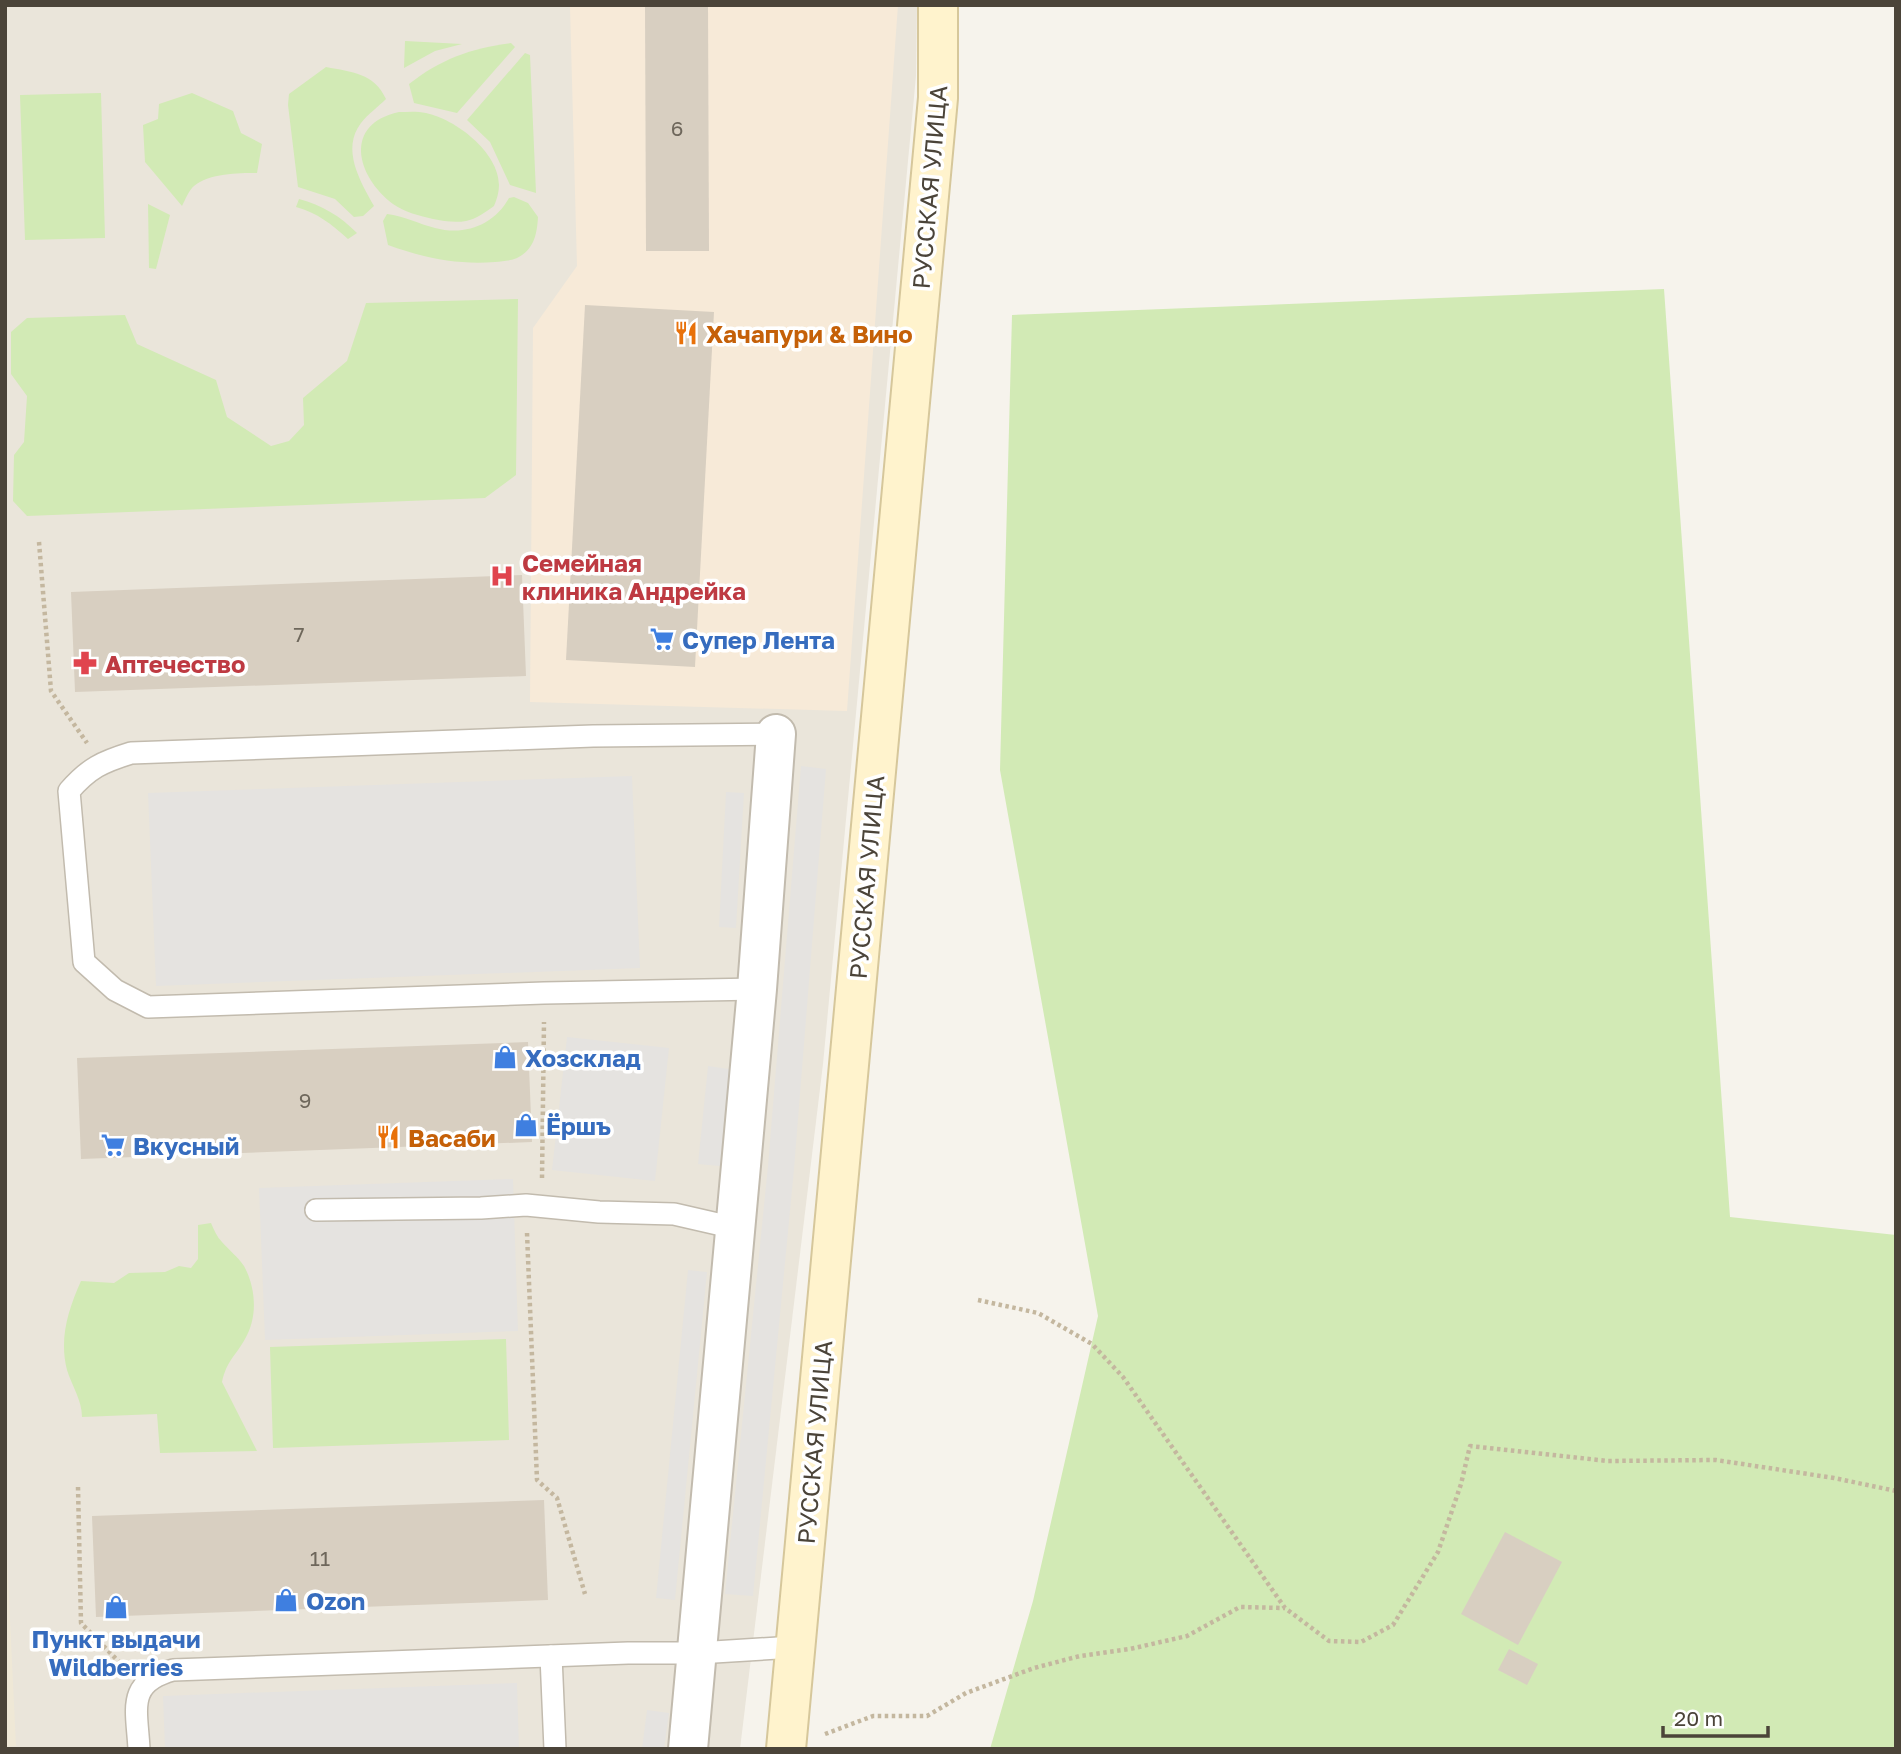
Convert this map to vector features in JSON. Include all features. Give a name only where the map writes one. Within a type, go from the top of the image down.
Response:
[{"type":"street","name":"РУССКАЯ УЛИЦА","points":[[786,1749],[938,98],[938,5]]},
{"type":"street","points":[[688,1749],[757,989],[776,734]]},
{"type":"lane","points":[[757,989],[544,993],[148,1007],[115,990],[84,962],[69,791],[84,774],[101,762],[131,753],[593,736],[776,734]]},
{"type":"lane","points":[[316,1210],[534,1206],[599,1212],[674,1214],[735,1228]]},
{"type":"lane","points":[[139,1749],[137,1700],[143,1686],[154,1675],[173,1670],[698,1653],[794,1647]]},
{"type":"lane","points":[[551,1656],[555,1749]]},
{"type":"path","points":[[39,542],[51,691],[101,762]]},
{"type":"path","points":[[544,1041],[534,1206],[537,1480],[557,1498],[585,1594]]},
{"type":"path","points":[[978,1300],[1038,1313],[1092,1344],[1122,1377],[1285,1608],[1329,1641],[1361,1642],[1393,1625],[1438,1552],[1470,1446],[1608,1461],[1716,1460],[1834,1478],[1896,1491]]},
{"type":"path","points":[[78,1487],[81,1623],[143,1686]]},
{"type":"path","points":[[825,1735],[873,1716],[927,1716],[966,1693],[1034,1668],[1080,1656],[1130,1649],[1187,1636],[1240,1606],[1285,1608]]},
{"type":"shaded area","points":[[5,5],[917,5],[916,76],[823,1064],[740,1749],[5,1749]]},
{"type":"shaded area","points":[[572,5],[898,5],[847,711],[530,702],[533,328],[577,266]]},
{"type":"shaded area","points":[[801,766],[826,769],[794,1169],[753,1596],[725,1594],[768,1166]]},
{"type":"shaded area","points":[[632,776],[640,968],[156,986],[148,793]]},
{"type":"shaded area","points":[[726,792],[744,793],[736,928],[719,927]]},
{"type":"shaded area","points":[[567,1037],[669,1048],[655,1181],[552,1170]]},
{"type":"shaded area","points":[[708,1066],[729,1069],[720,1166],[698,1164]]},
{"type":"shaded area","points":[[513,1179],[518,1331],[265,1340],[259,1188]]},
{"type":"shaded area","points":[[688,1270],[707,1272],[675,1600],[656,1598]]},
{"type":"shaded area","points":[[5,1515],[16,1746],[5,1747]]},
{"type":"shaded area","points":[[517,1683],[519,1749],[165,1749],[163,1696]]},
{"type":"shaded area","points":[[647,1710],[669,1713],[664,1749],[642,1749]]},
{"type":"green space","points":[[405,41],[462,44],[435,51],[404,68]]},
{"type":"green space","points":[[511,43],[515,47],[457,113],[414,103],[409,84],[421,75],[445,61],[470,52]]},
{"type":"green space","points":[[525,53],[530,55],[536,193],[510,185],[490,142],[467,120]]},
{"type":"green space","points":[[326,67],[353,72],[369,79],[386,99],[361,123],[353,143],[358,176],[374,206],[363,216],[354,217],[335,199],[298,187],[289,94]]},
{"type":"green space","points":[[101,93],[105,238],[25,240],[20,95]]},
{"type":"green space","points":[[192,93],[233,111],[241,133],[262,144],[257,173],[208,178],[190,190],[182,206],[145,162],[143,125],[158,119],[159,104]]},
{"type":"green space","points":[[399,112],[423,112],[437,116],[462,130],[484,149],[497,173],[499,188],[494,206],[470,220],[445,221],[402,209],[380,192],[370,180],[364,166],[361,152],[363,139],[369,128],[381,118]]},
{"type":"green space","points":[[514,197],[528,203],[538,217],[531,246],[515,259],[481,263],[454,261],[415,254],[388,245],[383,221],[387,214],[435,228],[468,229],[487,221],[509,198]]},
{"type":"green space","points":[[299,199],[330,212],[357,233],[348,239],[311,212],[296,207]]},
{"type":"green space","points":[[148,204],[170,215],[156,269],[149,268]]},
{"type":"green space","points":[[1664,289],[1730,1217],[1896,1235],[1896,1749],[990,1749],[1033,1601],[1098,1316],[1000,770],[1012,315]]},
{"type":"green space","points":[[518,299],[516,475],[485,498],[27,516],[13,501],[14,455],[24,442],[27,396],[11,374],[11,332],[27,318],[125,315],[137,344],[216,380],[227,417],[271,446],[289,441],[304,425],[303,398],[347,361],[366,303]]},
{"type":"green space","points":[[211,1223],[220,1240],[244,1266],[253,1293],[254,1312],[249,1330],[229,1363],[222,1382],[257,1451],[160,1453],[157,1414],[82,1417],[67,1370],[64,1347],[66,1325],[81,1281],[114,1283],[129,1273],[165,1272],[179,1266],[191,1268],[198,1259],[198,1225]]},
{"type":"green space","points":[[506,1339],[509,1440],[273,1448],[270,1347]]},
{"type":"building","points":[[645,5],[708,5],[709,251],[646,251]]},
{"type":"building","points":[[585,305],[714,312],[695,667],[566,660]]},
{"type":"building","points":[[522,575],[526,676],[75,692],[71,592]]},
{"type":"building","points":[[528,1042],[532,1142],[81,1159],[77,1058]]},
{"type":"building","points":[[544,1500],[548,1600],[96,1617],[92,1516]]},
{"type":"building","points":[[1505,1532],[1562,1562],[1518,1645],[1461,1614]]},
{"type":"building","points":[[1509,1649],[1538,1664],[1527,1685],[1498,1670]]},
{"type":"place","name":"Хачапури & Вино","points":[[686,333]]},
{"type":"place","name":"Семейная клиника Андрейка","points":[[502,576]]},
{"type":"place","name":"Супер Лента","points":[[662,639]]},
{"type":"place","name":"Аптечество","points":[[85,663]]},
{"type":"place","name":"Хозсклад","points":[[505,1057]]},
{"type":"place","name":"Ёршъ","points":[[526,1125]]},
{"type":"place","name":"Васаби","points":[[388,1137]]},
{"type":"place","name":"Вкусный","points":[[113,1145]]},
{"type":"place","name":"Ozon","points":[[286,1600]]},
{"type":"place","name":"Пункт выдачи Wildberries","points":[[116,1607]]}]
